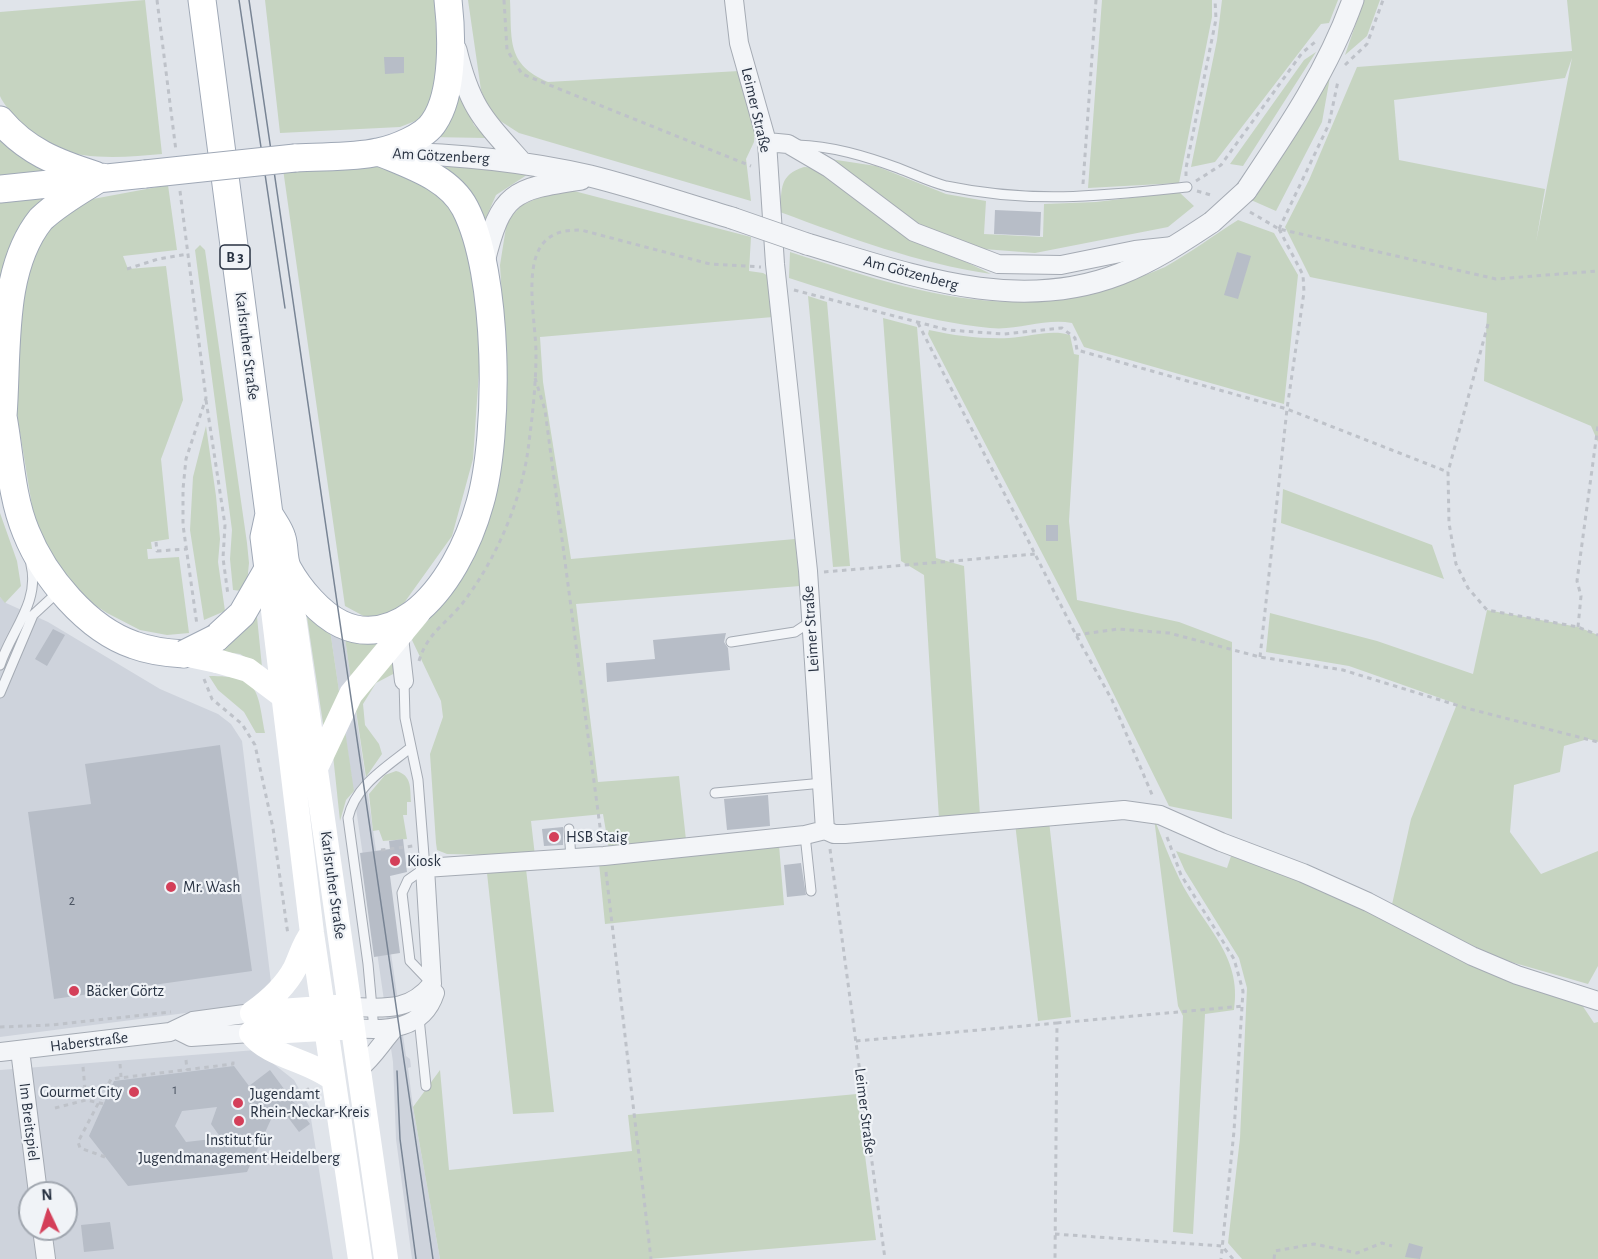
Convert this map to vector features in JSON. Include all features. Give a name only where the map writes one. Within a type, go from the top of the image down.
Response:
[{"type":"main road","name":"Karlsruher Straße","points":[[202,0],[268,514],[282,535],[278,568],[284,697],[312,933],[360,1259]]},
{"type":"main road","points":[[0,189],[295,158],[379,152],[416,137],[434,124],[441,107],[452,35],[448,0]]},
{"type":"main road","points":[[0,120],[30,149],[50,160],[102,177]]},
{"type":"main road","points":[[317,766],[351,694],[444,581],[465,543],[480,504],[486,475],[493,363],[484,262],[464,207],[439,179],[379,152]]},
{"type":"main road","points":[[102,177],[59,204],[40,220],[17,256],[9,281],[4,314],[6,380],[2,409],[11,471],[25,531],[40,561],[61,590],[110,633],[134,645],[184,654],[208,651],[248,670],[284,697]]},
{"type":"main road","name":"Karlsruher Straße","points":[[278,568],[363,1018],[359,1069],[386,1259]]},
{"type":"main road","points":[[208,651],[242,614],[278,568],[339,623],[354,629],[369,632],[386,629],[423,606]]},
{"type":"main road","points":[[251,1023],[281,989],[295,968],[301,946],[312,933]]},
{"type":"main road","points":[[251,1023],[363,1018]]},
{"type":"main road","points":[[251,1023],[261,1046],[303,1061],[333,1079]]},
{"type":"street","name":"Leimer Straße","points":[[734,0],[739,43],[767,142],[778,285],[808,571],[825,830]]},
{"type":"street","name":"Am Götzenberg","points":[[379,152],[448,153],[522,163],[593,177],[732,218],[807,244],[942,283],[1020,292],[1054,290],[1108,278],[1150,261],[1212,222],[1246,191],[1294,120],[1341,33],[1353,0]]},
{"type":"street","points":[[452,35],[466,89],[480,116],[522,163]]},
{"type":"street","points":[[767,142],[788,144],[829,168],[914,232],[998,264],[1061,265],[1135,250],[1176,246]]},
{"type":"street","points":[[484,262],[493,226],[509,199],[535,187],[593,177]]},
{"type":"street","points":[[399,637],[404,674]]},
{"type":"street","points":[[359,1069],[372,1059],[377,1048],[395,1028],[417,1020],[429,1008],[433,988],[425,868],[604,856],[805,835],[825,830],[834,834],[845,834],[1124,810],[1160,815],[1368,902],[1472,956],[1517,975],[1598,1001]]},
{"type":"street","points":[[363,1018],[407,1005],[433,988]]},
{"type":"street","points":[[363,1018],[395,1028]]},
{"type":"street","name":"Haberstraße","points":[[0,1052],[177,1030],[191,1037],[251,1023]]},
{"type":"street","name":"Im Breitspiel","points":[[20,1050],[36,1181]]},
{"type":"street","points":[[43,1241],[45,1259]]},
{"type":"lane","points":[[788,144],[824,146],[872,158],[943,185],[1009,197],[1082,198],[1187,187]]},
{"type":"lane","points":[[0,665],[32,596],[34,580],[8,506],[11,471]]},
{"type":"lane","points":[[0,693],[33,615],[61,590]]},
{"type":"lane","points":[[731,642],[795,632],[810,622]]},
{"type":"lane","points":[[404,674],[405,718],[410,749],[416,762],[425,868]]},
{"type":"lane","points":[[363,1018],[348,818],[352,803],[375,776],[410,749]]},
{"type":"lane","points":[[715,793],[823,783]]},
{"type":"lane","points":[[569,829],[571,859]]},
{"type":"lane","points":[[805,835],[811,891]]},
{"type":"lane","points":[[417,1020],[426,1086]]},
{"type":"path","points":[[157,0],[177,162]]},
{"type":"path","points":[[504,0],[507,50],[522,74],[769,173]]},
{"type":"path","points":[[1082,198],[1096,0]]},
{"type":"path","points":[[1215,0],[1216,19],[1186,168],[1187,187],[1221,165],[1302,53],[1323,34],[1341,33]]},
{"type":"path","points":[[1279,229],[1329,124],[1340,71],[1367,44],[1383,0]]},
{"type":"path","points":[[180,185],[206,398],[225,525],[223,558],[226,586],[229,599],[242,614]]},
{"type":"path","points":[[1279,229],[1496,279],[1598,271]]},
{"type":"path","points":[[1260,657],[1287,410],[1304,292],[1303,275],[1279,229]]},
{"type":"path","points":[[404,674],[417,669],[431,635],[464,602],[476,583],[502,533],[519,486],[528,452],[535,378],[532,276],[536,256],[542,245],[553,235],[567,230],[581,230],[710,264],[754,269],[776,264]]},
{"type":"path","points":[[127,269],[158,259],[188,254]]},
{"type":"path","points":[[778,285],[918,323],[977,334],[1062,328],[1075,338],[1077,350],[1287,410],[1448,472]]},
{"type":"path","points":[[918,323],[1076,635],[1112,700],[1160,815],[1181,875],[1234,958],[1240,976],[1244,1006],[1221,1259]]},
{"type":"path","points":[[1488,324],[1448,472],[1449,523],[1456,564],[1468,588],[1487,610],[1578,627],[1598,635]]},
{"type":"path","points":[[535,378],[545,410],[604,856],[651,1259]]},
{"type":"path","points":[[206,398],[186,459],[183,489],[187,549],[208,651],[212,699],[242,724],[255,745],[273,828],[288,939]]},
{"type":"path","points":[[1578,627],[1581,596],[1577,581],[1598,425]]},
{"type":"path","points":[[156,542],[157,551],[187,549]]},
{"type":"path","points":[[808,571],[831,572],[1035,554]]},
{"type":"path","points":[[1076,635],[1118,629],[1169,633],[1260,657],[1343,670],[1466,708],[1598,742]]},
{"type":"path","name":"Leimer Straße","points":[[825,830],[885,1259]]},
{"type":"path","points":[[381,850],[423,845]]},
{"type":"path","points":[[856,1041],[1244,1006]]},
{"type":"path","points":[[0,1027],[51,1025],[181,1011]]},
{"type":"path","points":[[1055,1259],[1057,1023]]},
{"type":"path","points":[[105,1156],[80,1148],[78,1142],[102,1104],[111,1079],[233,1064],[233,1057]]},
{"type":"path","points":[[186,1060],[187,1070]]},
{"type":"path","points":[[303,1061],[298,1077],[312,1094],[317,1113]]},
{"type":"path","points":[[120,1064],[121,1077]]},
{"type":"path","points":[[82,1067],[86,1100]]},
{"type":"path","points":[[55,1108],[86,1100],[102,1104]]},
{"type":"path","points":[[1055,1234],[1222,1245],[1233,1259]]},
{"type":"path","points":[[1274,1259],[1275,1251],[1314,1244],[1357,1253],[1382,1243],[1392,1246]]},
{"type":"shaded area","points":[[0,597],[6,603],[48,622],[160,689],[218,714],[231,724],[242,741],[272,991],[240,1006],[0,1037]]},
{"type":"shaded area","points":[[329,623],[344,631],[406,1056],[410,1059],[411,1067],[408,1068],[413,1107],[440,1259],[412,1259],[396,1139],[393,1062]]},
{"type":"shaded area","points":[[256,1050],[294,1080],[309,1106],[333,1259],[0,1259],[0,1070]]},
{"type":"green space","points":[[145,0],[162,154],[99,157],[78,154],[40,141],[24,129],[0,96],[0,12]]},
{"type":"green space","points":[[265,0],[434,0],[437,45],[435,74],[433,89],[423,118],[400,127],[280,133]]},
{"type":"green space","points":[[468,0],[510,0],[512,39],[518,59],[534,75],[548,82],[739,71],[755,130],[754,142],[746,159],[751,201],[519,133],[491,115],[481,90]]},
{"type":"green space","points":[[1102,0],[1212,0],[1212,17],[1179,183],[1088,188]]},
{"type":"green space","points":[[1222,0],[1338,0],[1329,23],[1321,24],[1215,162],[1191,167],[1217,40]]},
{"type":"green space","points":[[1364,0],[1380,0],[1367,36],[1345,55]]},
{"type":"green space","points":[[1567,0],[1598,0],[1598,442],[1591,426],[1484,381],[1487,313],[1310,277],[1285,227],[1309,180],[1357,67],[1572,51]],"holes":[[[1572,58],[1536,242],[1545,189],[1399,160],[1394,100],[1565,78]]]},
{"type":"green space","points":[[1316,52],[1243,166],[1230,164],[1304,60]]},
{"type":"green space","points":[[454,77],[474,125],[487,138],[429,137]]},
{"type":"green space","points":[[1330,77],[1322,122],[1276,211],[1251,200]]},
{"type":"green space","points":[[0,131],[50,171],[0,176]]},
{"type":"green space","points":[[830,159],[876,166],[946,194],[986,201],[984,234],[1043,237],[1044,204],[1096,202],[1179,192],[1194,206],[1168,227],[1035,253],[971,248],[923,226],[892,207]]},
{"type":"green space","points":[[440,162],[533,171],[496,195],[482,227],[455,176]]},
{"type":"green space","points":[[374,165],[431,183],[457,214],[465,239],[475,297],[480,357],[473,459],[452,536],[399,610],[369,619],[345,606],[283,169]]},
{"type":"green space","points":[[804,167],[823,168],[912,236],[991,274],[910,256],[780,212],[782,189],[786,178]]},
{"type":"green space","points":[[168,185],[177,250],[123,256],[128,269],[166,266],[183,400],[161,459],[169,539],[151,542],[152,549],[147,549],[148,559],[179,557],[189,633],[167,635],[140,630],[81,596],[45,553],[32,506],[16,408],[12,328],[37,235],[82,201]]},
{"type":"green space","points":[[574,191],[751,237],[749,271],[763,273],[770,277],[773,317],[540,337],[543,382],[571,559],[795,539],[800,586],[576,604],[598,782],[679,776],[686,840],[609,849],[603,814],[531,821],[535,856],[447,854],[437,850],[430,754],[443,717],[441,701],[412,640],[503,429],[506,365],[500,265],[507,221],[522,205],[545,195]]},
{"type":"green space","points":[[61,193],[0,293],[0,200]]},
{"type":"green space","points":[[1238,220],[1274,233],[1298,275],[1284,404],[1084,347],[1072,323],[1051,322],[1011,328],[964,325],[888,308],[789,278],[790,252],[876,279],[959,298],[1001,302],[1044,301],[1087,294],[1161,269]]},
{"type":"green space","points":[[200,245],[205,250],[247,543],[249,563],[247,583],[242,591],[233,590],[230,559],[232,530],[195,250]]},
{"type":"green space","points":[[808,296],[827,302],[850,566],[833,567]]},
{"type":"green space","points":[[883,318],[917,327],[936,558],[964,566],[980,816],[939,819],[924,575],[901,561]]},
{"type":"green space","points":[[929,330],[988,338],[1047,333],[1070,335],[1074,354],[1079,355],[1069,521],[1077,600],[1179,622],[1232,642],[1232,819],[1169,806],[1080,626],[928,334]]},
{"type":"green space","points":[[206,426],[216,496],[220,539],[218,562],[225,611],[204,620],[190,530],[193,477]]},
{"type":"green space","points":[[1283,489],[1432,545],[1444,579],[1281,523]]},
{"type":"green space","points":[[0,513],[17,561],[21,586],[5,603],[0,597]]},
{"type":"green space","points":[[305,604],[329,623],[340,698],[324,730]]},
{"type":"green space","points":[[256,607],[262,667],[240,654],[212,650]]},
{"type":"green space","points":[[1487,610],[1578,627],[1598,635],[1598,742],[1588,739],[1564,746],[1560,772],[1514,785],[1510,832],[1541,874],[1598,851],[1598,966],[1588,984],[1504,960],[1391,909],[1411,819],[1457,704],[1349,666],[1266,652],[1270,613],[1377,641],[1473,674]]},
{"type":"green space","points":[[344,631],[385,638],[351,680]]},
{"type":"green space","points":[[392,657],[395,673],[376,683],[363,704],[365,725],[379,744],[382,754],[366,777],[355,704]]},
{"type":"green space","points":[[209,676],[238,679],[247,682],[253,688],[260,706],[265,733],[256,733],[244,712],[218,690]]},
{"type":"green space","points":[[344,723],[354,791],[346,800],[340,821],[333,755]]},
{"type":"green space","points":[[396,771],[408,779],[410,787],[411,802],[407,802],[407,815],[403,815],[407,839],[383,841],[379,830],[373,831],[369,794],[385,775]]},
{"type":"green space","points":[[1154,818],[1179,878],[1226,956],[1235,990],[1234,1010],[1205,1014],[1193,1234],[1173,1232],[1183,1016],[1178,1006]]},
{"type":"green space","points":[[1049,821],[1071,1017],[1038,1021],[1015,823]]},
{"type":"green space","points":[[779,845],[784,905],[605,924],[599,863]]},
{"type":"green space","points":[[1176,851],[1227,868],[1231,856],[1330,892],[1580,1002],[1594,1023],[1598,1022],[1598,1259],[1242,1259],[1228,1243],[1240,1138],[1247,988],[1239,958],[1185,871]]},
{"type":"green space","points":[[526,869],[554,1112],[513,1114],[487,873]]},
{"type":"green space","points":[[440,1070],[449,1170],[632,1151],[628,1115],[857,1094],[876,1240],[649,1259],[440,1259],[413,1107]]},
{"type":"building","points":[[384,57],[404,57],[404,73],[385,74]]},
{"type":"building","points":[[995,210],[1041,212],[1040,236],[994,234]]},
{"type":"building","points":[[1237,252],[1251,256],[1238,299],[1224,295]]},
{"type":"building","points":[[1046,525],[1058,525],[1058,541],[1046,541]]},
{"type":"building","points":[[53,629],[65,635],[47,666],[35,659]]},
{"type":"building","points":[[726,633],[724,642],[728,648],[730,670],[607,682],[606,663],[655,659],[653,640]]},
{"type":"building","name":"Mr. Wash","points":[[220,745],[252,971],[54,999],[28,812],[91,804],[85,764]]},
{"type":"building","points":[[768,795],[770,826],[727,830],[724,799]]},
{"type":"building","name":"HSB Staig","points":[[563,827],[563,845],[544,846],[542,829]]},
{"type":"building","points":[[403,839],[407,872],[390,876],[400,953],[374,957],[360,853],[390,849],[389,841]]},
{"type":"building","points":[[801,863],[806,895],[787,897],[784,865]]},
{"type":"building","points":[[234,1066],[249,1086],[270,1070],[310,1124],[299,1132],[278,1104],[247,1172],[128,1186],[89,1136],[114,1081]],"holes":[[[217,1107],[211,1124],[221,1138],[186,1142],[175,1126],[182,1111]]]},
{"type":"building","points":[[110,1222],[114,1249],[84,1252],[81,1225]]},
{"type":"building","points":[[1409,1243],[1423,1247],[1420,1259],[1405,1257]]},
{"type":"tram line","points":[[239,0],[285,308]]},
{"type":"tram line","points":[[249,0],[433,1259]]},
{"type":"tram line","points":[[397,1071],[400,1139],[416,1259]]},
{"type":"place","name":"HSB Staig","points":[[554,837]]},
{"type":"place","name":"Kiosk","points":[[395,861]]},
{"type":"place","name":"Mr. Wash","points":[[171,887]]},
{"type":"place","name":"Bäcker Görtz","points":[[74,991]]},
{"type":"place","name":"Gourmet City","points":[[134,1092]]},
{"type":"place","name":"Jugendamt Rhein-Neckar-Kreis","points":[[238,1103]]},
{"type":"place","name":"Institut für Jugendmanagement Heidelberg","points":[[239,1121]]}]
